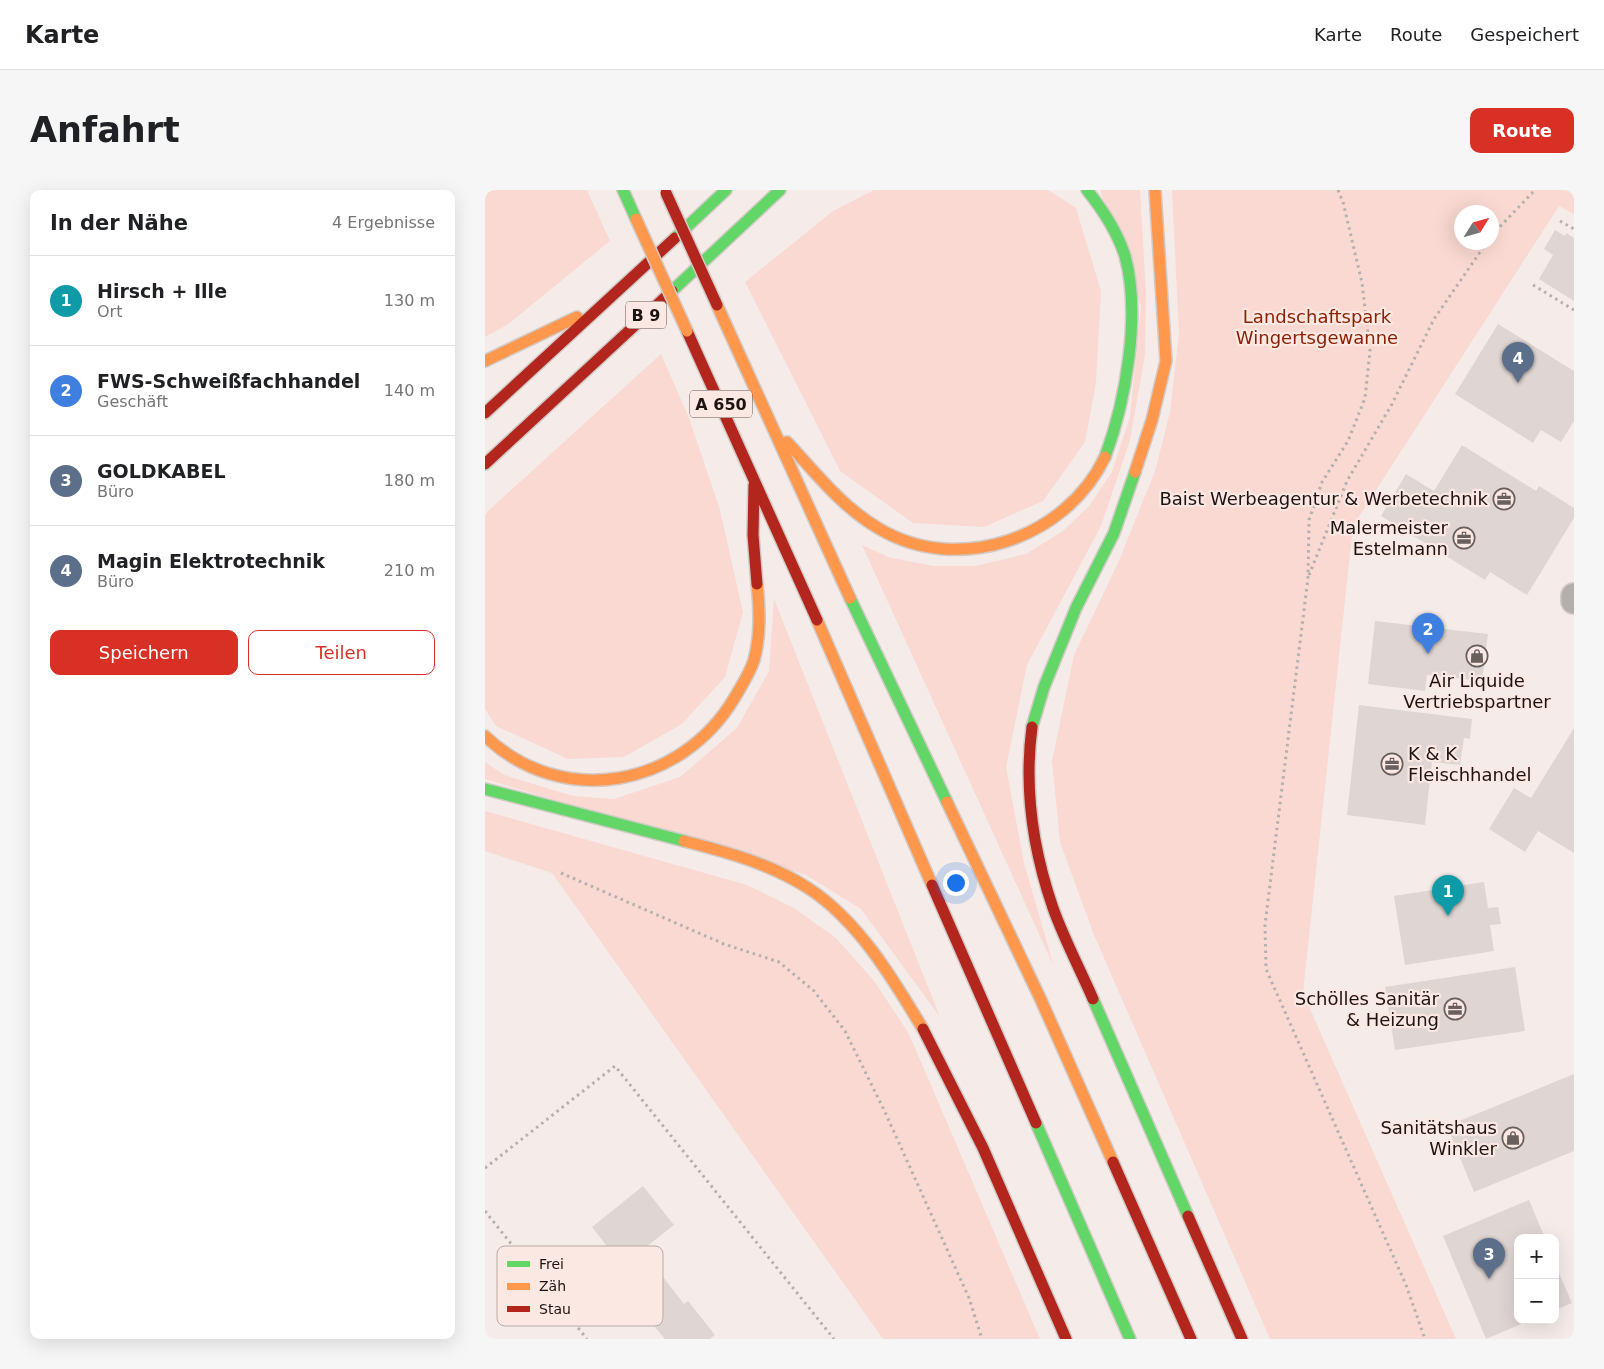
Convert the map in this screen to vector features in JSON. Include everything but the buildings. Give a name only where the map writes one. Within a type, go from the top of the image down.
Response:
[{"type":"highway","name":"A 650","points":[[623,190],[754,476],[1130,1339]]},
{"type":"highway","name":"B 9","points":[[485,413],[726,190]]},
{"type":"highway","points":[[773,426],[853,510],[877,528],[903,541],[930,548],[966,550],[998,545],[1030,535],[1058,516],[1083,490],[1105,457],[1117,416],[1129,351],[1132,317],[1130,281],[1121,244],[1097,202],[1087,190]]},
{"type":"highway","points":[[1155,190],[1166,361],[1149,428],[1114,533],[1076,608],[1044,687],[1032,728],[1028,790],[1035,845],[1053,908],[1242,1339]]},
{"type":"highway","name":"A 650","points":[[665,192],[843,583],[1041,1000],[1191,1339]]},
{"type":"highway","name":"B 9","points":[[485,464],[765,204],[785,192]]},
{"type":"highway","points":[[485,361],[603,305]]},
{"type":"highway","points":[[495,470],[527,426]]},
{"type":"highway","points":[[485,736],[495,746],[540,772],[579,781],[616,780],[654,771],[685,754],[718,724],[734,702],[754,659],[760,623],[759,586],[753,543],[754,476]]},
{"type":"highway","points":[[485,789],[733,855],[776,871],[808,888],[837,910],[895,984],[947,1075],[979,1139],[1066,1339]]},
{"type":"street","points":[[1574,596],[1574,601]]},
{"type":"path","points":[[1338,190],[1343,202],[1362,283],[1370,351],[1365,398],[1348,441],[1322,482],[1309,520],[1308,578],[1265,925],[1266,969],[1406,1285],[1425,1339]]},
{"type":"path","points":[[1499,228],[1535,190]]},
{"type":"path","points":[[1560,221],[1574,229]]},
{"type":"path","points":[[1308,578],[1347,482],[1392,404],[1434,319],[1481,250]]},
{"type":"path","points":[[1533,285],[1574,310]]},
{"type":"path","points":[[561,873],[724,944],[779,962],[814,991],[845,1032],[885,1112],[969,1298],[982,1339]]},
{"type":"path","points":[[485,1168],[615,1066],[834,1339]]},
{"type":"path","points":[[485,1210],[513,1246]]},
{"type":"path","points":[[577,1326],[587,1339]]},
{"type":"green space","points":[[485,190],[587,190],[610,241],[507,325],[485,337]]},
{"type":"green space","points":[[874,190],[1048,190],[1076,208],[1101,291],[1096,383],[1085,442],[1043,501],[984,527],[913,523],[840,471],[745,282],[833,211]]},
{"type":"green space","points":[[1100,190],[1140,190],[1146,294],[1145,355],[1130,440],[1101,526],[1027,665],[1006,767],[1024,863],[1054,967],[862,545],[888,557],[933,566],[975,566],[1026,554],[1063,531],[1089,506],[1112,472],[1130,417],[1141,306]]},
{"type":"green space","name":"Landschaftspark Wingertsgewanne","points":[[1172,190],[1574,190],[1574,214],[1559,206],[1353,526],[1303,993],[1456,1339],[1270,1339],[1094,935],[1060,842],[1052,761],[1074,655],[1118,563],[1155,471],[1170,412],[1179,334]]},
{"type":"green space","points":[[661,354],[689,418],[720,510],[743,612],[725,677],[682,724],[624,757],[568,759],[496,726],[485,709],[485,516],[488,511]]},
{"type":"green space","points":[[774,599],[940,1017],[861,909],[806,875],[485,779],[485,762],[504,775],[573,796],[614,799],[680,777],[737,728],[769,671]]},
{"type":"green space","points":[[485,811],[747,885],[794,908],[836,938],[875,982],[909,1034],[1040,1339],[883,1339],[552,873],[485,851]]},
{"type":"traffic: fast","points":[[623,190],[636,219]]},
{"type":"traffic: fast","points":[[675,238],[726,190]]},
{"type":"traffic: fast","points":[[672,291],[780,190]]},
{"type":"traffic: fast","points":[[1087,190],[1109,221],[1122,247],[1130,279],[1132,304],[1129,357],[1125,384],[1113,435],[1105,457]]},
{"type":"traffic: fast","points":[[1032,727],[1044,687],[1076,608],[1114,533],[1135,472]]},
{"type":"traffic: fast","points":[[850,598],[947,802]]},
{"type":"traffic: fast","points":[[485,789],[684,841]]},
{"type":"traffic: fast","points":[[1093,999],[1188,1216]]},
{"type":"traffic: fast","points":[[1036,1123],[1130,1339]]},
{"type":"traffic: slow","points":[[1135,472],[1152,420],[1166,361],[1155,190]]},
{"type":"traffic: slow","points":[[636,219],[687,331]]},
{"type":"traffic: slow","points":[[717,305],[850,598]]},
{"type":"traffic: slow","points":[[485,361],[577,317]]},
{"type":"traffic: slow","points":[[787,442],[829,488],[865,520],[909,542],[941,549],[974,548],[1007,541],[1037,528],[1064,509],[1087,486],[1105,457]]},
{"type":"traffic: slow","points":[[485,736],[516,759],[550,774],[584,780],[619,778],[653,768],[685,751],[712,728],[735,697],[750,670],[754,660],[759,632],[757,584]]},
{"type":"traffic: slow","points":[[817,620],[932,885]]},
{"type":"traffic: slow","points":[[947,802],[1041,1000],[1113,1162]]},
{"type":"traffic: slow","points":[[684,841],[764,865],[808,888],[826,901],[843,916],[873,952],[923,1029]]},
{"type":"traffic: jam","points":[[666,193],[717,305]]},
{"type":"traffic: jam","points":[[485,413],[675,238]]},
{"type":"traffic: jam","points":[[485,464],[672,291]]},
{"type":"traffic: jam","points":[[687,331],[817,620]]},
{"type":"traffic: jam","points":[[754,485],[753,535],[757,584]]},
{"type":"traffic: jam","points":[[1032,727],[1029,773],[1030,796],[1035,841],[1040,864],[1057,920],[1093,999]]},
{"type":"traffic: jam","points":[[932,885],[1036,1123]]},
{"type":"traffic: jam","points":[[923,1029],[983,1148],[1066,1339]]},
{"type":"traffic: jam","points":[[1113,1162],[1191,1339]]},
{"type":"traffic: jam","points":[[1188,1216],[1242,1339]]},
{"type":"place","name":"Magin Elektrotechnik","points":[[1518,383]]},
{"type":"place","name":"Baist Werbeagentur & Werbetechnik","points":[[1504,499]]},
{"type":"place","name":"Malermeister Estelmann","points":[[1464,538]]},
{"type":"place","name":"FWS-Schweißfachhandel","points":[[1428,654]]},
{"type":"place","name":"Air Liquide Vertriebspartner","points":[[1477,656]]},
{"type":"place","name":"K & K Fleischhandel","points":[[1392,764]]},
{"type":"place","name":"Hirsch + Ille","points":[[1448,916]]},
{"type":"place","name":"Schölles Sanitär & Heizung","points":[[1455,1009]]},
{"type":"place","name":"Sanitätshaus Winkler","points":[[1513,1138]]},
{"type":"place","name":"GOLDKABEL","points":[[1489,1279]]}]
